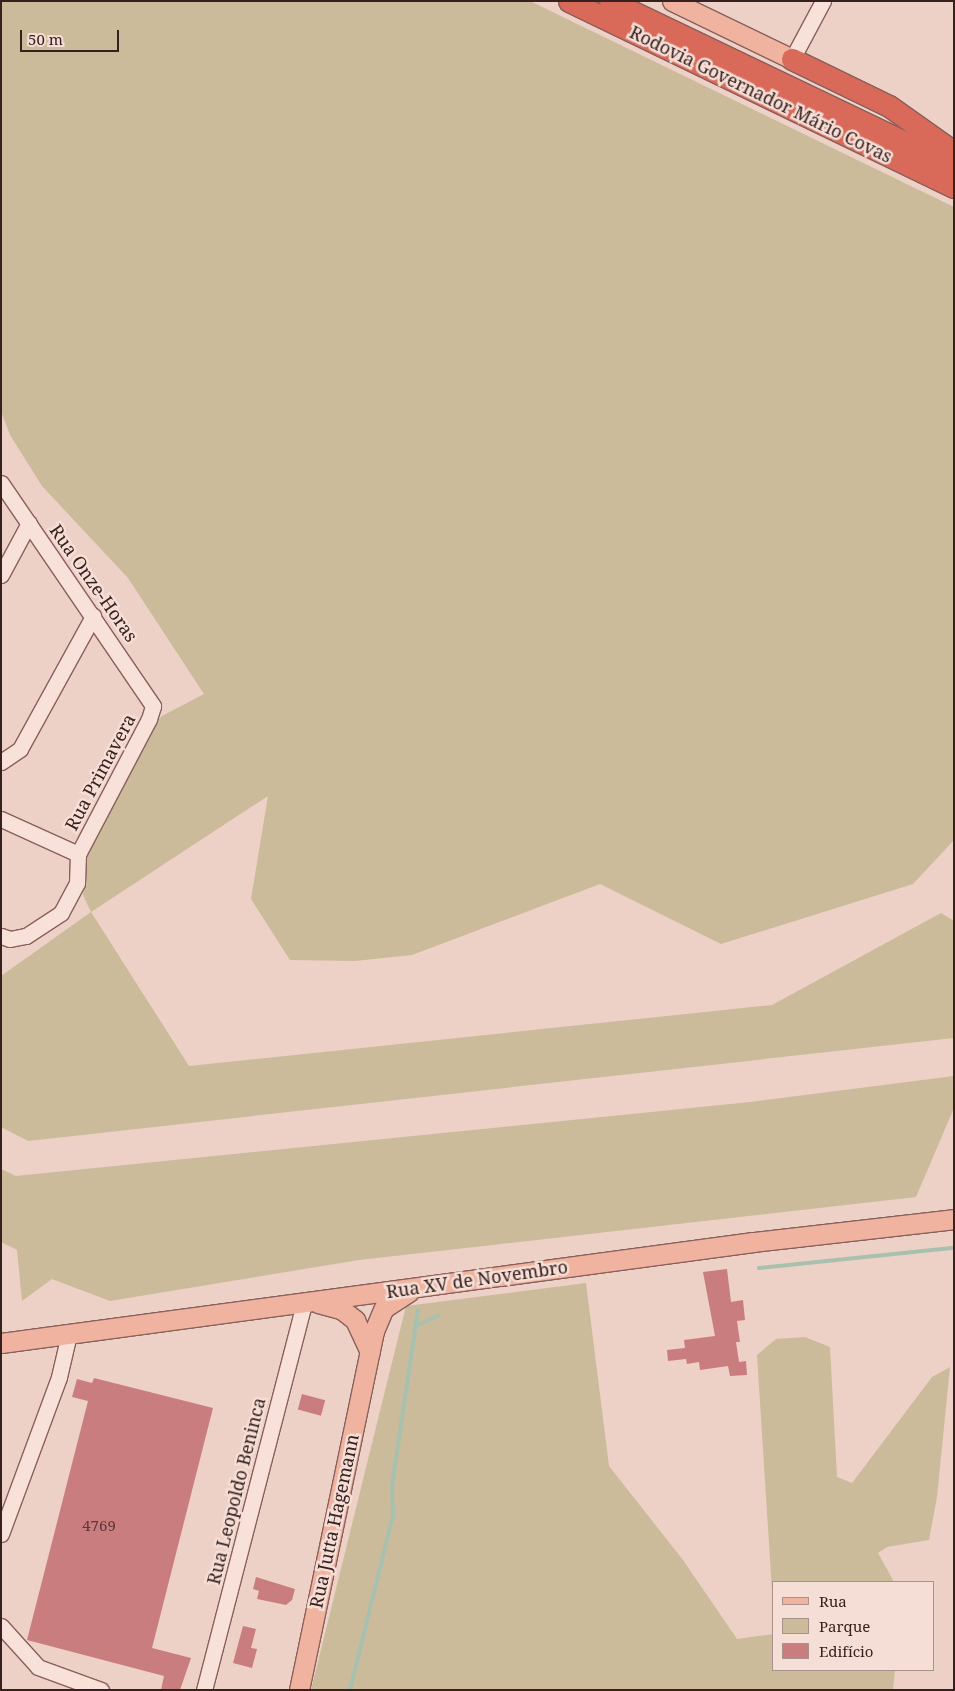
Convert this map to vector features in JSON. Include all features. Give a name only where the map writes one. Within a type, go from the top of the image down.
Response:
[{"type":"highway","name":"Rodovia Governador Mário Covas","points":[[568,1],[954,187]]},
{"type":"highway","name":"Rodovia Governador Mário Covas","points":[[610,1],[954,166]]},
{"type":"highway","points":[[792,59],[889,106],[954,152]]},
{"type":"main road","points":[[672,1],[792,59]]},
{"type":"main road","name":"Rua XV de Novembro","points":[[1,1343],[762,1241],[954,1219]]},
{"type":"main road","name":"Rua Jutta Hagemann","points":[[299,1690],[377,1320],[384,1308],[416,1288]]},
{"type":"main road","points":[[304,1302],[324,1304],[348,1315],[364,1335],[370,1352]]},
{"type":"street","points":[[792,59],[824,1]]},
{"type":"street","name":"Rua Onze-Horas","points":[[1,483],[94,616],[153,706]]},
{"type":"street","points":[[1,575],[30,523]]},
{"type":"street","points":[[1,762],[20,749],[94,616]]},
{"type":"street","name":"Rua Primavera","points":[[78,854],[150,719],[153,706]]},
{"type":"street","points":[[1,819],[78,854],[77,883],[61,913],[26,936],[10,939],[1,936]]},
{"type":"street","name":"Rua Leopoldo Beninca","points":[[204,1690],[304,1302]]},
{"type":"street","points":[[1,1534],[59,1377],[69,1334]]},
{"type":"street","points":[[1,1626],[38,1668],[101,1690]]},
{"type":"green space","points":[[1,1],[530,1],[954,207],[954,840],[913,884],[721,944],[600,884],[412,955],[355,961],[290,960],[251,899],[268,796],[91,912],[83,895],[87,848],[152,726],[162,716],[204,694],[128,578],[42,486],[10,435],[1,411]]},
{"type":"green space","points":[[91,912],[189,1066],[772,1005],[941,913],[954,921],[954,1038],[28,1141],[1,1127],[1,976]]},
{"type":"green space","points":[[954,1076],[954,1108],[916,1197],[359,1260],[110,1301],[52,1279],[22,1301],[17,1250],[1,1242],[1,1169],[16,1176],[750,1102]]},
{"type":"green space","points":[[586,1283],[609,1466],[683,1560],[737,1639],[772,1634],[772,1671],[895,1671],[893,1690],[311,1690],[406,1306]]},
{"type":"green space","points":[[805,1337],[830,1347],[837,1477],[852,1483],[932,1377],[950,1367],[937,1497],[929,1540],[887,1547],[878,1553],[893,1581],[772,1581],[772,1591],[757,1355],[776,1339]]},
{"type":"building","points":[[727,1269],[731,1302],[743,1300],[745,1320],[737,1321],[740,1342],[736,1342],[739,1362],[746,1361],[747,1375],[730,1376],[728,1366],[700,1370],[699,1362],[687,1364],[686,1359],[668,1361],[667,1350],[685,1348],[684,1340],[715,1336],[703,1272]]},
{"type":"building","points":[[94,1378],[213,1408],[152,1648],[191,1658],[180,1690],[161,1690],[164,1676],[27,1640],[88,1401],[72,1397],[77,1379],[92,1383]]},
{"type":"building","points":[[302,1394],[325,1400],[321,1416],[298,1409]]},
{"type":"building","points":[[256,1577],[295,1589],[292,1600],[286,1605],[257,1599],[259,1591],[253,1589]]},
{"type":"building","points":[[243,1626],[256,1629],[251,1648],[257,1649],[252,1668],[233,1663]]},
{"type":"waterway","points":[[759,1268],[954,1248]]},
{"type":"waterway","points":[[350,1690],[393,1515],[392,1486],[418,1310]]},
{"type":"waterway","points":[[418,1325],[439,1315]]}]
